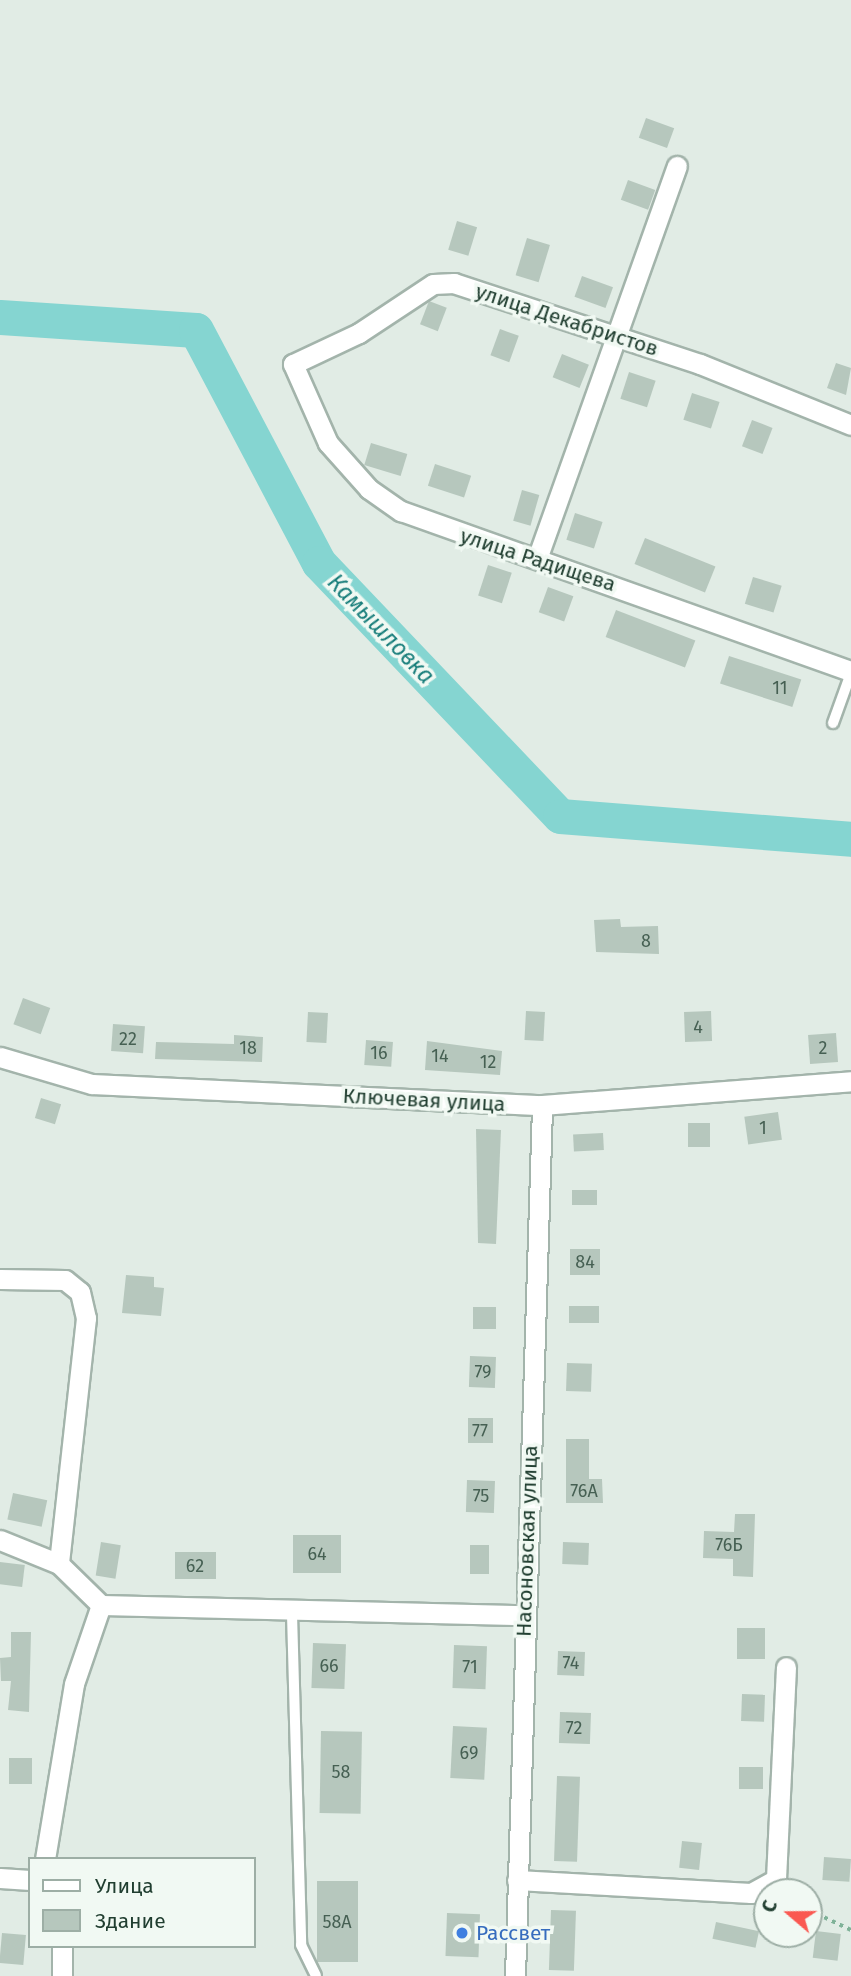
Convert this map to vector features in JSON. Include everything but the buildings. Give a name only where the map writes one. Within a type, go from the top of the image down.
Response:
[{"type":"street","points":[[538,556],[620,337],[677,166]]},
{"type":"street","name":"улица Декабристов","points":[[293,364],[359,333],[433,284],[454,283],[620,337],[851,425]]},
{"type":"street","name":"улица Радищева","points":[[293,364],[328,443],[369,489],[458,536],[538,556],[851,672]]},
{"type":"street","name":"Ключевая улица","points":[[0,1057],[92,1084],[542,1105],[851,1081]]},
{"type":"street","name":"Насоновская улица","points":[[515,1976],[542,1105]]},
{"type":"street","points":[[0,1279],[43,1276],[65,1280],[80,1292],[86,1318],[59,1564]]},
{"type":"street","points":[[0,1540],[59,1564],[101,1605],[292,1614],[525,1615]]},
{"type":"street","points":[[45,1857],[74,1684],[101,1605]]},
{"type":"street","points":[[517,1880],[751,1893],[776,1879],[786,1667]]},
{"type":"street","points":[[0,1878],[28,1880]]},
{"type":"street","points":[[62,1948],[62,1976]]},
{"type":"lane","points":[[833,723],[851,672]]},
{"type":"lane","points":[[292,1614],[301,1945],[316,1976]]},
{"type":"path","points":[[823,1917],[851,1930]]},
{"type":"waterway","name":"Камышловка","points":[[0,317],[196,330],[319,563],[560,816],[851,839]]},
{"type":"place","name":"Рассвет","points":[[462,1933]]}]
